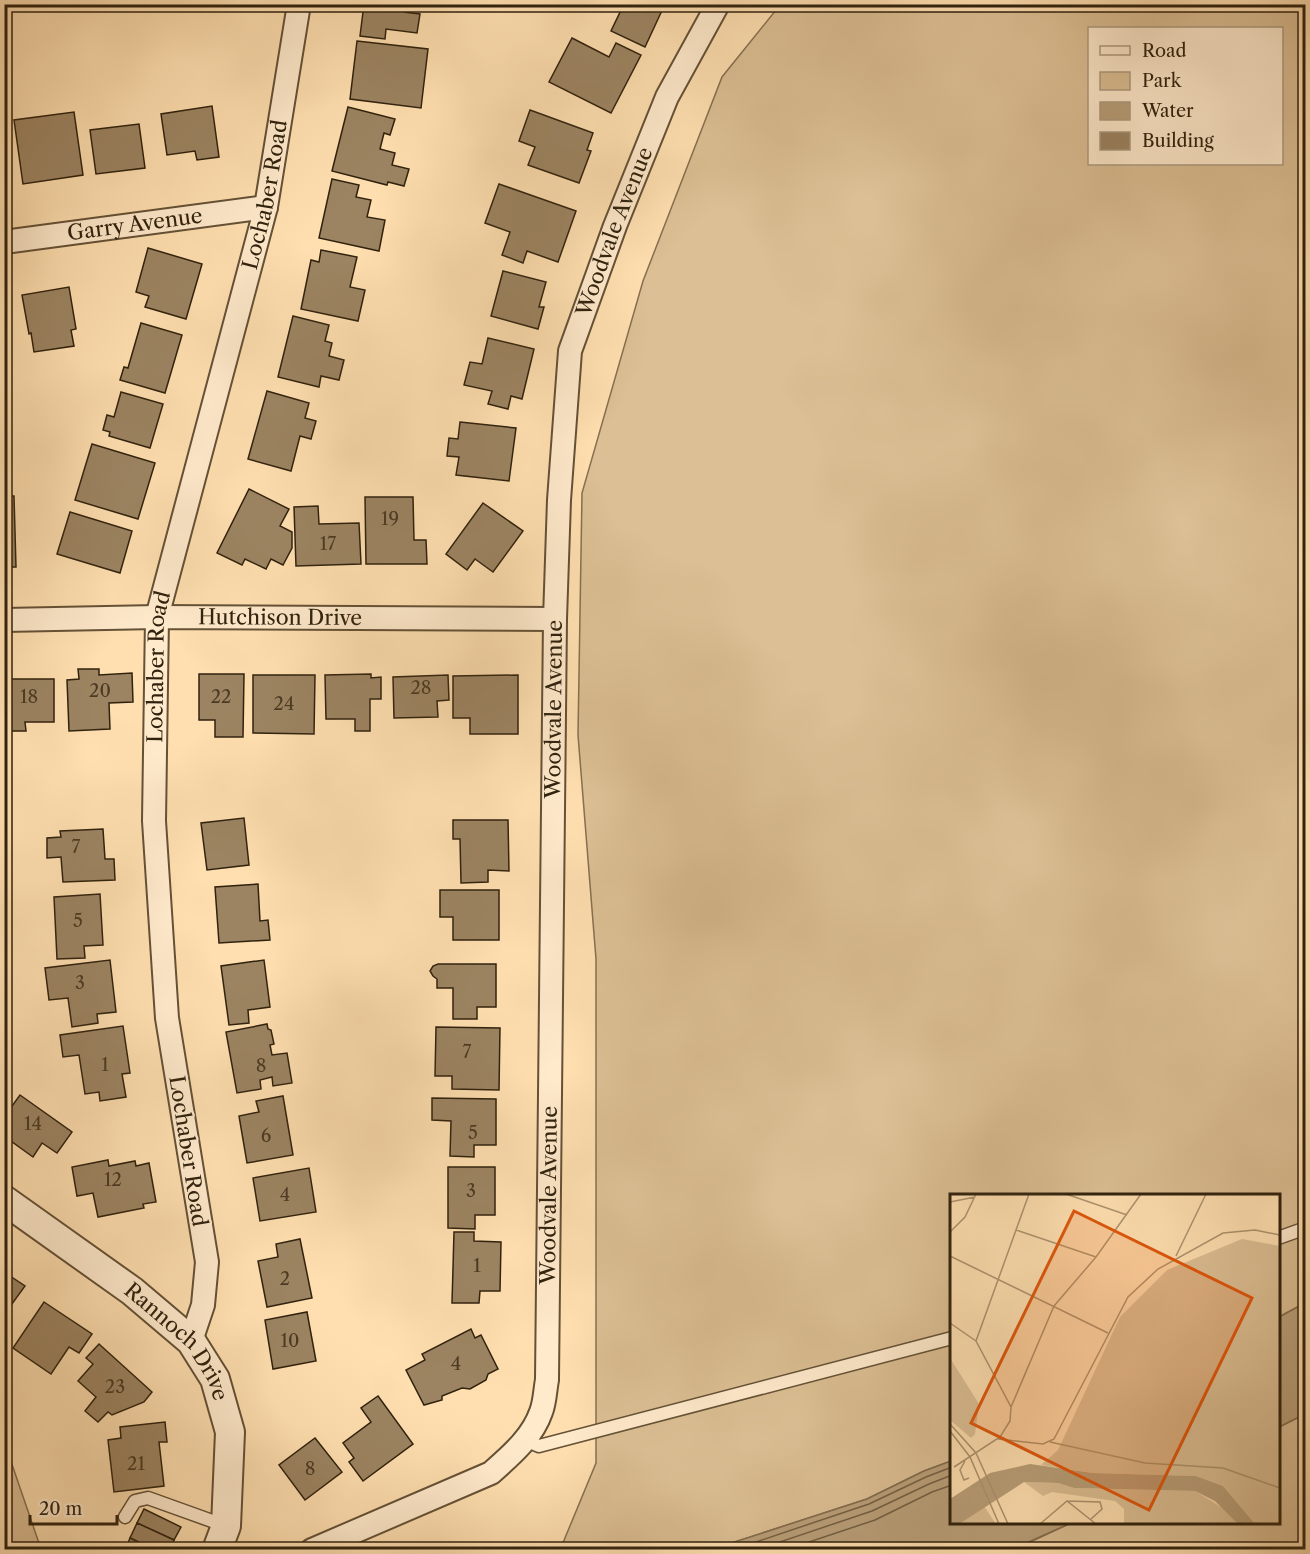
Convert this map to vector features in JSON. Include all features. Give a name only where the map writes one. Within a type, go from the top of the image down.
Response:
[{"type":"street","name":"Lochaber Road","points":[[191,1341],[203,1305],[207,1262],[167,1018],[154,821],[157,618],[266,207],[299,4]]},
{"type":"street","name":"Woodvale Avenue","points":[[312,1550],[491,1473],[525,1440],[541,1412],[547,1380],[555,619],[559,500],[570,351],[615,226],[667,97],[718,4]]},
{"type":"street","name":"Garry Avenue","points":[[4,242],[266,207]]},
{"type":"street","name":"Hutchison Drive","points":[[4,620],[555,619]]},
{"type":"street","name":"Rannoch Drive","points":[[4,1200],[132,1291],[191,1341],[215,1379],[230,1432],[221,1538]]},
{"type":"lane","points":[[1280,1237],[1305,1228]]},
{"type":"lane","points":[[525,1440],[539,1446],[950,1338]]},
{"type":"lane","points":[[125,1517],[135,1501],[148,1498],[221,1538]]},
{"type":"green space","points":[[780,5],[1305,5],[1305,1303],[1280,1316],[1280,1194],[950,1194],[950,1461],[924,1471],[867,1499],[713,1549],[560,1550],[596,1463],[596,959],[578,735],[582,493],[643,281],[722,77]]},
{"type":"green space","points":[[1305,1414],[1305,1549],[1013,1550],[1069,1524],[1280,1524],[1280,1426]]},
{"type":"green space","points":[[5,1444],[41,1549],[5,1549]]},
{"type":"water","points":[[1305,1303],[1305,1414],[1280,1426],[1280,1316]]},
{"type":"water","points":[[950,1461],[950,1524],[1069,1524],[1013,1549],[713,1549],[867,1499],[924,1471]]},
{"type":"building","points":[[364,4],[405,4],[404,12],[420,14],[417,33],[386,29],[385,39],[360,36]]},
{"type":"building","points":[[624,4],[665,4],[645,47],[611,31]]},
{"type":"building","points":[[572,38],[609,57],[616,43],[641,55],[611,113],[549,82]]},
{"type":"building","points":[[357,41],[428,49],[421,108],[350,99]]},
{"type":"building","points":[[212,106],[219,157],[197,160],[195,151],[167,155],[161,114]]},
{"type":"building","points":[[348,107],[395,119],[390,135],[384,133],[380,149],[395,153],[392,165],[409,169],[404,186],[388,182],[387,185],[332,171]]},
{"type":"building","points":[[530,110],[593,133],[587,150],[591,151],[579,183],[528,165],[535,147],[519,141]]},
{"type":"building","points":[[74,112],[83,175],[23,184],[14,120]]},
{"type":"building","points":[[139,124],[145,168],[96,174],[90,130]]},
{"type":"building","points":[[332,179],[359,185],[356,197],[371,200],[367,217],[385,220],[379,251],[319,238]]},
{"type":"building","points":[[499,184],[576,211],[558,262],[527,251],[523,263],[502,255],[510,232],[485,223]]},
{"type":"building","points":[[148,248],[202,264],[186,319],[145,307],[149,296],[136,292]]},
{"type":"building","points":[[321,250],[357,257],[350,287],[365,290],[358,321],[301,309],[311,260],[319,262]]},
{"type":"building","points":[[503,271],[546,282],[539,307],[544,307],[538,329],[491,316]]},
{"type":"building","points":[[69,287],[76,329],[71,330],[74,346],[34,352],[22,295]]},
{"type":"building","points":[[293,316],[329,325],[325,341],[332,343],[329,356],[344,360],[339,380],[321,376],[319,387],[278,377]]},
{"type":"building","points":[[141,323],[182,335],[165,393],[120,380],[124,367],[128,368]]},
{"type":"building","points":[[488,338],[534,349],[522,399],[511,396],[508,409],[488,404],[492,391],[464,385],[470,362],[482,364]]},
{"type":"building","points":[[267,391],[309,403],[305,418],[316,421],[311,439],[300,436],[291,471],[248,459]]},
{"type":"building","points":[[121,392],[163,404],[150,448],[109,436],[110,432],[103,430],[107,415],[114,417]]},
{"type":"building","points":[[460,422],[516,428],[509,481],[456,475],[459,457],[447,456],[449,438],[458,439]]},
{"type":"building","points":[[92,444],[155,463],[138,519],[75,500]]},
{"type":"building","points":[[4,482],[11,488],[11,496],[14,496],[16,567],[4,567]]},
{"type":"building","points":[[249,489],[289,509],[280,526],[292,532],[292,548],[283,565],[271,559],[266,569],[245,559],[242,565],[217,553]]},
{"type":"building","points":[[365,497],[413,497],[414,540],[426,540],[427,564],[366,564]]},
{"type":"building","points":[[483,503],[523,531],[493,572],[475,559],[467,570],[446,554]]},
{"type":"building","points":[[318,506],[319,524],[359,523],[361,564],[296,566],[294,507]]},
{"type":"building","points":[[70,512],[132,531],[120,573],[57,554]]},
{"type":"building","points":[[78,669],[99,669],[99,675],[132,673],[133,702],[109,703],[110,729],[69,731],[67,680],[79,679]]},
{"type":"building","points":[[199,674],[244,674],[243,737],[215,737],[215,720],[199,720]]},
{"type":"building","points":[[371,674],[371,678],[381,677],[381,699],[370,699],[370,731],[355,731],[355,719],[326,719],[325,675]]},
{"type":"building","points":[[253,675],[315,675],[314,734],[253,733]]},
{"type":"building","points":[[448,675],[449,700],[437,701],[438,717],[394,718],[393,677]]},
{"type":"building","points":[[518,675],[518,734],[470,734],[470,718],[453,718],[453,676]]},
{"type":"building","points":[[9,679],[54,679],[54,722],[25,722],[26,731],[7,731],[4,682]]},
{"type":"building","points":[[244,818],[249,865],[207,870],[201,823]]},
{"type":"building","points":[[453,820],[508,820],[509,871],[488,870],[488,882],[461,883],[460,839],[453,839]]},
{"type":"building","points":[[103,829],[105,859],[114,859],[115,880],[63,882],[61,857],[47,858],[47,838],[61,837],[60,831]]},
{"type":"building","points":[[258,884],[260,921],[268,920],[270,940],[219,943],[215,887]]},
{"type":"building","points":[[440,890],[499,890],[499,940],[453,940],[453,917],[440,917]]},
{"type":"building","points":[[100,894],[103,945],[84,946],[85,958],[57,959],[54,897]]},
{"type":"building","points":[[110,960],[116,1012],[97,1014],[98,1023],[72,1027],[68,998],[49,1000],[45,968]]},
{"type":"building","points":[[264,960],[270,1007],[248,1010],[249,1023],[229,1025],[221,966]]},
{"type":"building","points":[[438,964],[496,964],[496,1007],[477,1007],[477,1019],[453,1019],[453,988],[437,988],[437,979],[430,971]]},
{"type":"building","points":[[267,1024],[274,1044],[270,1045],[272,1055],[287,1053],[292,1083],[273,1086],[272,1077],[260,1080],[261,1089],[237,1093],[226,1032]]},
{"type":"building","points":[[123,1026],[130,1073],[122,1074],[126,1097],[100,1101],[99,1092],[85,1094],[79,1055],[63,1057],[60,1035]]},
{"type":"building","points":[[436,1027],[500,1028],[499,1090],[452,1089],[452,1076],[435,1076]]},
{"type":"building","points":[[20,1095],[72,1132],[57,1153],[42,1143],[33,1157],[4,1136],[4,1117]]},
{"type":"building","points":[[283,1096],[293,1155],[247,1163],[239,1116],[259,1112],[256,1101]]},
{"type":"building","points":[[432,1098],[496,1099],[496,1145],[474,1145],[474,1157],[450,1156],[451,1121],[432,1120]]},
{"type":"building","points":[[108,1160],[109,1166],[135,1161],[136,1166],[149,1163],[156,1202],[143,1204],[144,1208],[98,1217],[93,1193],[77,1196],[72,1167]]},
{"type":"building","points":[[448,1167],[495,1167],[495,1215],[475,1215],[475,1229],[448,1228]]},
{"type":"building","points":[[309,1168],[316,1212],[260,1221],[253,1178]]},
{"type":"building","points":[[454,1232],[474,1232],[474,1241],[501,1242],[500,1291],[480,1291],[479,1303],[452,1303]]},
{"type":"building","points":[[300,1239],[312,1298],[267,1307],[258,1261],[278,1257],[276,1244]]},
{"type":"building","points":[[4,1272],[25,1286],[4,1315]]},
{"type":"building","points":[[44,1302],[92,1334],[79,1353],[69,1347],[51,1374],[13,1348]]},
{"type":"building","points":[[307,1312],[316,1361],[273,1369],[265,1320]]},
{"type":"building","points":[[471,1329],[475,1338],[481,1335],[498,1369],[488,1374],[486,1380],[470,1389],[462,1388],[442,1396],[442,1400],[424,1405],[406,1370],[425,1360],[422,1354]]},
{"type":"building","points":[[99,1344],[152,1392],[144,1402],[112,1415],[108,1412],[98,1422],[85,1411],[96,1397],[78,1381],[93,1364],[86,1358]]},
{"type":"building","points":[[378,1396],[413,1444],[363,1481],[349,1462],[354,1458],[343,1443],[371,1422],[361,1408]]},
{"type":"building","points":[[165,1422],[167,1442],[159,1442],[164,1486],[114,1492],[108,1440],[121,1438],[120,1427]]},
{"type":"building","points":[[315,1438],[342,1472],[305,1500],[279,1465]]},
{"type":"building","points":[[144,1509],[181,1527],[174,1540],[137,1523]]},
{"type":"building","points":[[137,1523],[174,1540],[170,1550],[155,1550],[130,1538]]},
{"type":"building","points":[[130,1538],[155,1550],[125,1550]]}]
